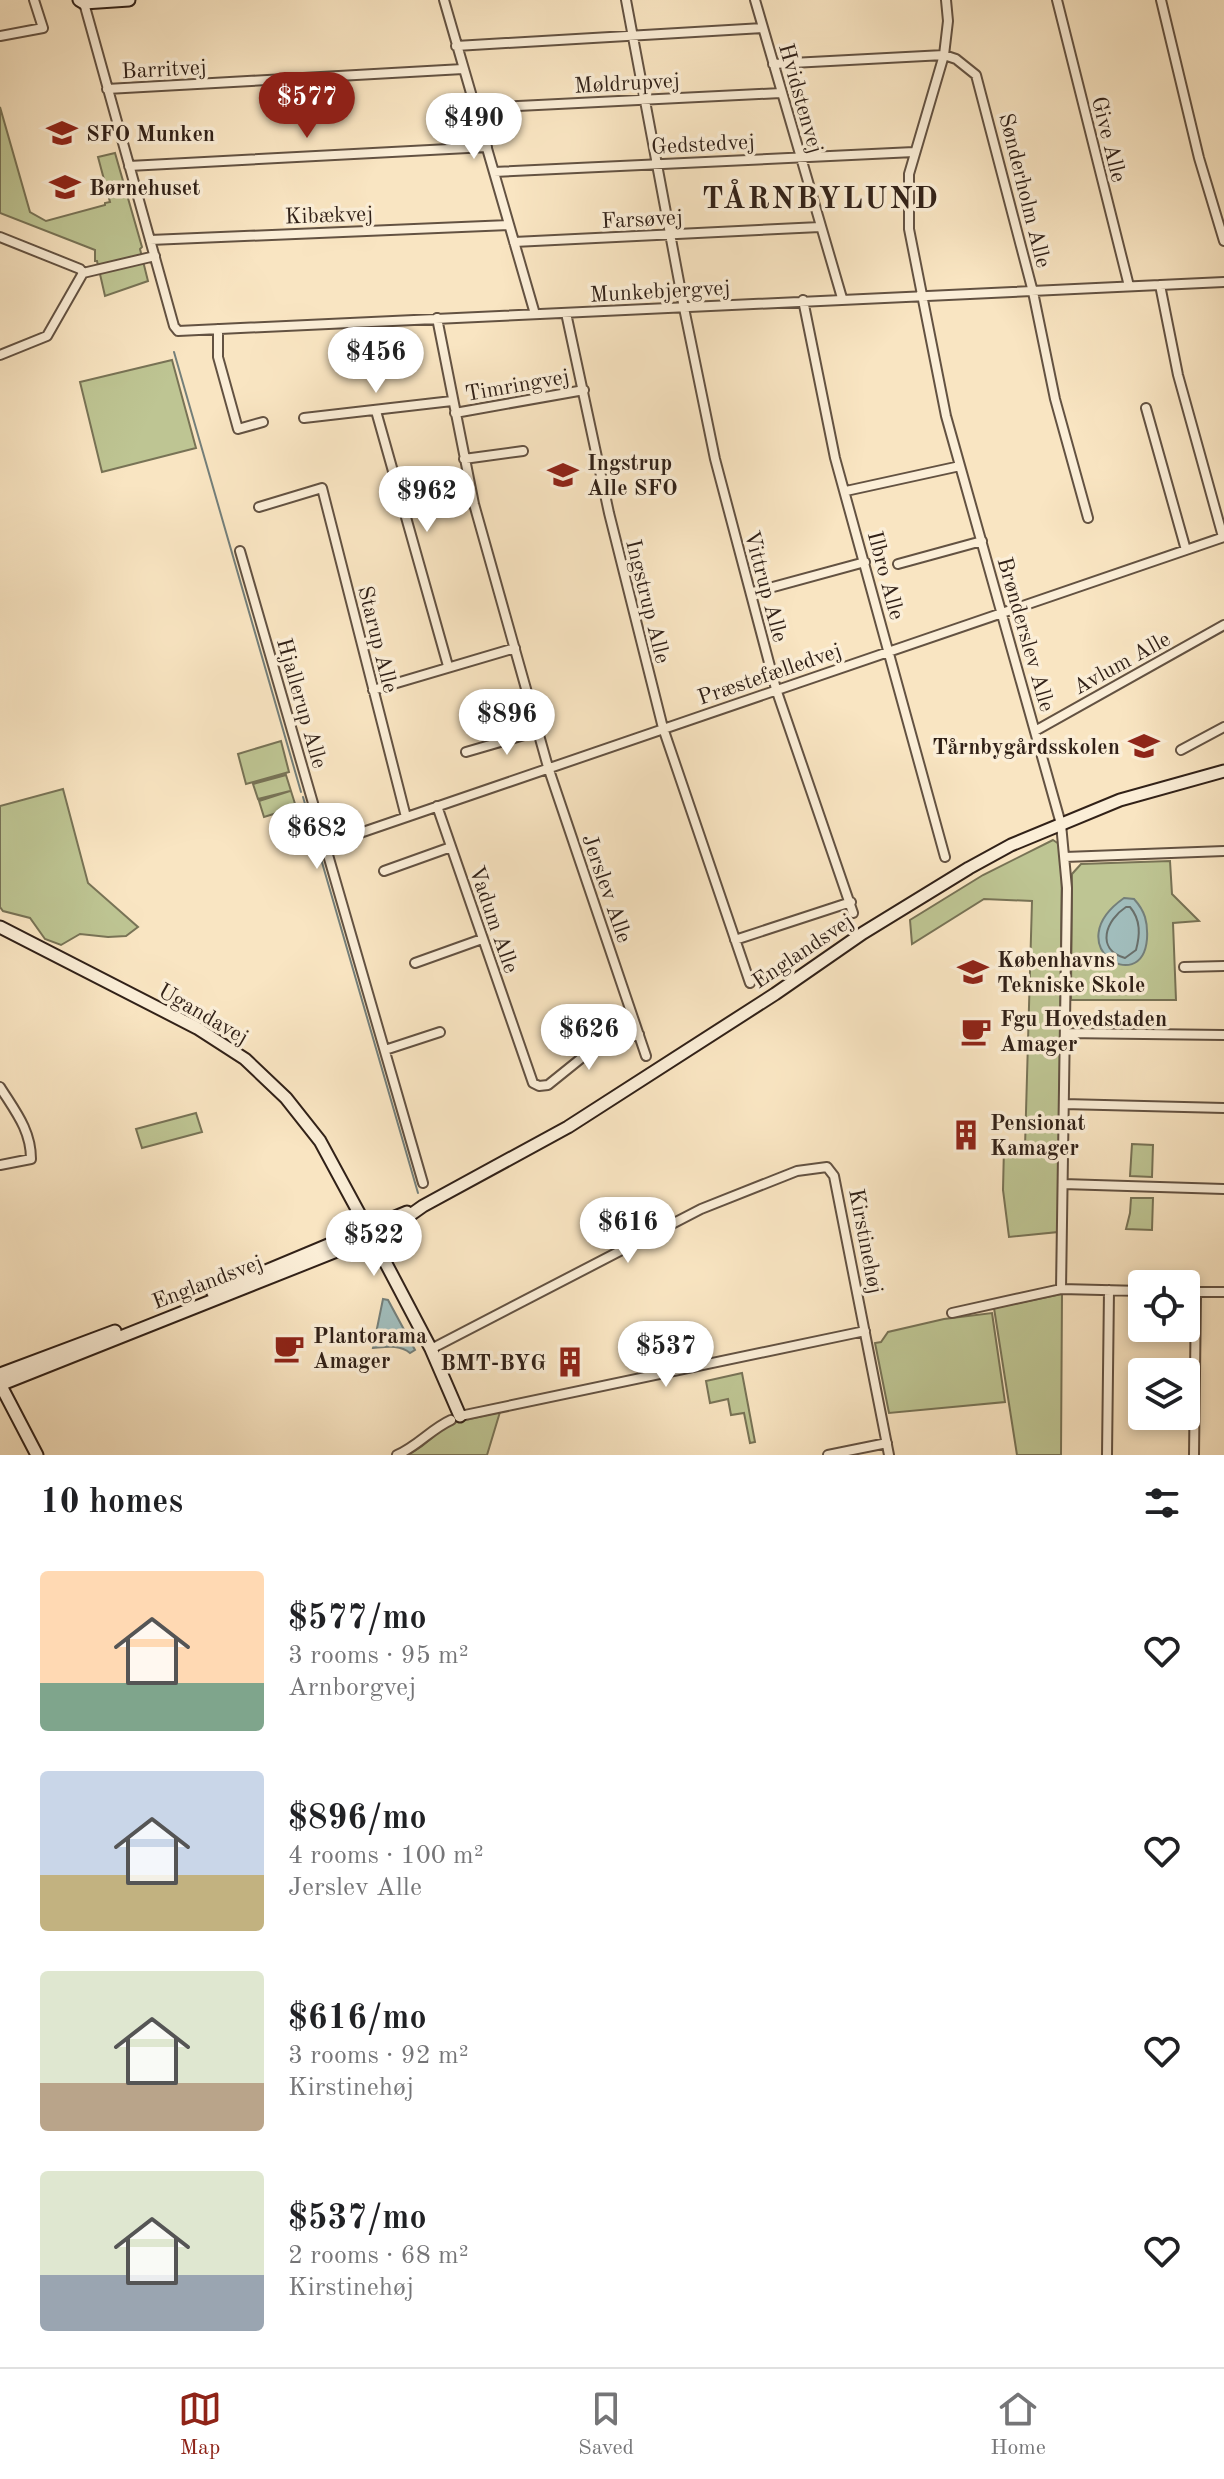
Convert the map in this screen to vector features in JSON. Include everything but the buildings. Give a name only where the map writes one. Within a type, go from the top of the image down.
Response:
[{"type":"main road","points":[[82,2],[129,0]]},
{"type":"main road","name":"Englandsvej","points":[[0,1374],[399,1223],[423,1206],[568,1127],[953,876],[1011,845],[1120,800],[1224,771]]},
{"type":"main road","name":"Ugandavej","points":[[0,927],[197,1028],[245,1059],[267,1078],[320,1141],[370,1232]]},
{"type":"main road","points":[[370,1232],[431,1349],[456,1418]]},
{"type":"main road","name":"Englandsvej","points":[[0,1384],[370,1232]]},
{"type":"main road","points":[[0,1384],[37,1455]]},
{"type":"street","points":[[0,36],[43,28],[34,0]]},
{"type":"street","points":[[444,0],[535,314]]},
{"type":"street","name":"Vittrup Alle","points":[[626,0],[715,459],[776,689],[853,913]]},
{"type":"street","name":"Hvidstenvej","points":[[755,0],[842,298]]},
{"type":"street","name":"Brønderslev Alle","points":[[946,0],[948,21],[944,55],[909,174],[909,229],[946,416],[1061,824],[1067,888],[1061,1289]]},
{"type":"street","name":"Give Alle","points":[[1057,0],[1129,286]]},
{"type":"street","points":[[1161,0],[1199,158],[1224,241]]},
{"type":"street","name":"Munkebjergvej","points":[[82,2],[174,326],[178,331],[1224,282]]},
{"type":"street","points":[[456,46],[763,28]]},
{"type":"street","points":[[773,64],[944,55]]},
{"type":"street","name":"Sønderholm Alle","points":[[944,55],[956,59],[976,75],[1033,292],[1055,399],[1088,518]]},
{"type":"street","name":"Barritvej","points":[[107,89],[463,69]]},
{"type":"street","name":"Møldrupvej","points":[[475,108],[781,93]]},
{"type":"street","points":[[129,166],[487,147]]},
{"type":"street","name":"Gedstedvej","points":[[494,172],[914,152]]},
{"type":"street","name":"Kibækvej","points":[[150,240],[509,225]]},
{"type":"street","name":"Farsøvej","points":[[514,242],[820,227]]},
{"type":"street","points":[[0,237],[80,269],[83,273]]},
{"type":"street","points":[[0,355],[47,336],[83,273],[155,256]]},
{"type":"street","points":[[1160,285],[1178,375],[1223,537]]},
{"type":"street","name":"Ilbro Alle","points":[[803,300],[835,458],[945,857]]},
{"type":"street","name":"Ingstrup Alle","points":[[566,313],[609,513],[663,728],[750,983]]},
{"type":"street","name":"Jerslev Alle","points":[[437,318],[474,504],[548,767],[646,1056]]},
{"type":"street","points":[[218,329],[218,357],[238,429],[263,422]]},
{"type":"street","name":"Timringvej","points":[[455,413],[584,390]]},
{"type":"street","points":[[304,418],[452,401]]},
{"type":"street","points":[[1146,408],[1186,550]]},
{"type":"street","points":[[376,411],[448,666]]},
{"type":"street","points":[[464,459],[523,451]]},
{"type":"street","points":[[846,491],[960,466]]},
{"type":"street","name":"Starup Alle","points":[[259,507],[322,488],[406,817]]},
{"type":"street","name":"Præstefælledvej","points":[[325,845],[1223,537]]},
{"type":"street","points":[[898,564],[982,541]]},
{"type":"street","name":"Hjallerup Alle","points":[[240,551],[423,1183]]},
{"type":"street","points":[[751,593],[865,562]]},
{"type":"street","name":"Avlum Alle","points":[[1035,731],[1224,625]]},
{"type":"street","points":[[373,690],[515,648]]},
{"type":"street","points":[[1181,750],[1224,727]]},
{"type":"street","points":[[466,752],[538,731]]},
{"type":"street","name":"Vadum Alle","points":[[437,806],[530,1079],[539,1086],[548,1085],[584,1056],[639,1034]]},
{"type":"street","points":[[384,871],[451,847]]},
{"type":"street","points":[[1065,857],[1224,851]]},
{"type":"street","points":[[735,940],[851,902]]},
{"type":"street","points":[[415,963],[482,939]]},
{"type":"street","points":[[1184,967],[1224,966]]},
{"type":"street","points":[[385,1050],[440,1032]]},
{"type":"street","points":[[1065,1033],[1224,1035]]},
{"type":"street","points":[[0,1087],[25,1126],[31,1154],[31,1159],[0,1165]]},
{"type":"street","points":[[1064,1104],[1224,1108]]},
{"type":"street","name":"Kirstinehøj","points":[[431,1349],[701,1209],[797,1171],[824,1166],[831,1169],[834,1176],[889,1455]]},
{"type":"street","points":[[1063,1184],[1224,1189]]},
{"type":"street","points":[[952,1313],[1061,1289],[1128,1291]]},
{"type":"street","points":[[1107,1455],[1109,1290]]},
{"type":"street","points":[[1200,1293],[1224,1292]]},
{"type":"street","points":[[397,1455],[412,1449],[439,1425],[456,1418],[865,1331]]},
{"type":"street","points":[[1194,1455],[1195,1342]]},
{"type":"street","points":[[828,1455],[887,1443]]},
{"type":"green space","points":[[0,107],[30,212],[46,221],[110,202],[98,157],[115,153],[142,247],[148,281],[105,296],[95,250],[0,213]]},
{"type":"green space","points":[[172,360],[196,448],[102,472],[80,382]]},
{"type":"green space","points":[[281,741],[289,772],[246,784],[238,754]]},
{"type":"green space","points":[[286,775],[296,807],[264,817],[259,801],[290,791],[258,799],[253,784]]},
{"type":"green space","points":[[63,789],[88,883],[138,927],[126,936],[80,934],[61,945],[45,939],[30,918],[3,911],[0,907],[0,806]]},
{"type":"green space","points":[[1053,840],[1059,844],[1062,858],[1058,1232],[1009,1237],[1003,1190],[1004,1147],[1025,1147],[1032,901],[984,899],[912,944],[910,920],[983,875]]},
{"type":"green space","points":[[1170,861],[1172,894],[1199,921],[1173,923],[1176,1000],[1071,1000],[1072,874],[1081,864]]},
{"type":"green space","points":[[196,1113],[202,1132],[142,1148],[136,1129]]},
{"type":"green space","points":[[1132,1144],[1153,1145],[1152,1177],[1130,1176]]},
{"type":"green space","points":[[1131,1198],[1153,1198],[1152,1230],[1126,1229]]},
{"type":"green space","points":[[1062,1294],[1061,1455],[1017,1455],[994,1308]]},
{"type":"green space","points":[[992,1313],[1005,1402],[889,1413],[875,1343],[881,1342],[888,1332],[944,1319]]},
{"type":"green space","points":[[742,1373],[755,1442],[750,1443],[744,1413],[731,1415],[728,1399],[710,1403],[706,1381]]},
{"type":"green space","points":[[500,1412],[487,1455],[408,1455],[448,1424]]},
{"type":"water","points":[[1124,898],[1134,899],[1138,903],[1147,927],[1142,956],[1132,964],[1120,964],[1108,958],[1101,947],[1099,933],[1106,916]]},
{"type":"water","points":[[383,1299],[388,1300],[415,1350],[410,1353],[397,1347],[373,1348]]},
{"type":"waterway","points":[[174,352],[301,792]]},
{"type":"waterway","points":[[303,797],[418,1193]]},
{"type":"place","name":"SFO Munken","points":[[62,133]]},
{"type":"place","name":"Børnehuset","points":[[65,187]]},
{"type":"place","name":"Ingstrup Alle SFO","points":[[563,475]]},
{"type":"place","name":"Tårnbygårdsskolen","points":[[1144,746]]},
{"type":"place","name":"Københavns Tekniske Skole","points":[[973,972]]},
{"type":"place","name":"Fgu Hovedstaden Amager","points":[[976,1031]]},
{"type":"place","name":"Pensionat Kamager","points":[[966,1135]]},
{"type":"place","name":"Plantorama Amager","points":[[289,1348]]},
{"type":"place","name":"BMT-BYG","points":[[570,1362]]},
{"type":"district","name":"TÅRNBYLUND","points":[[821,198]]}]
